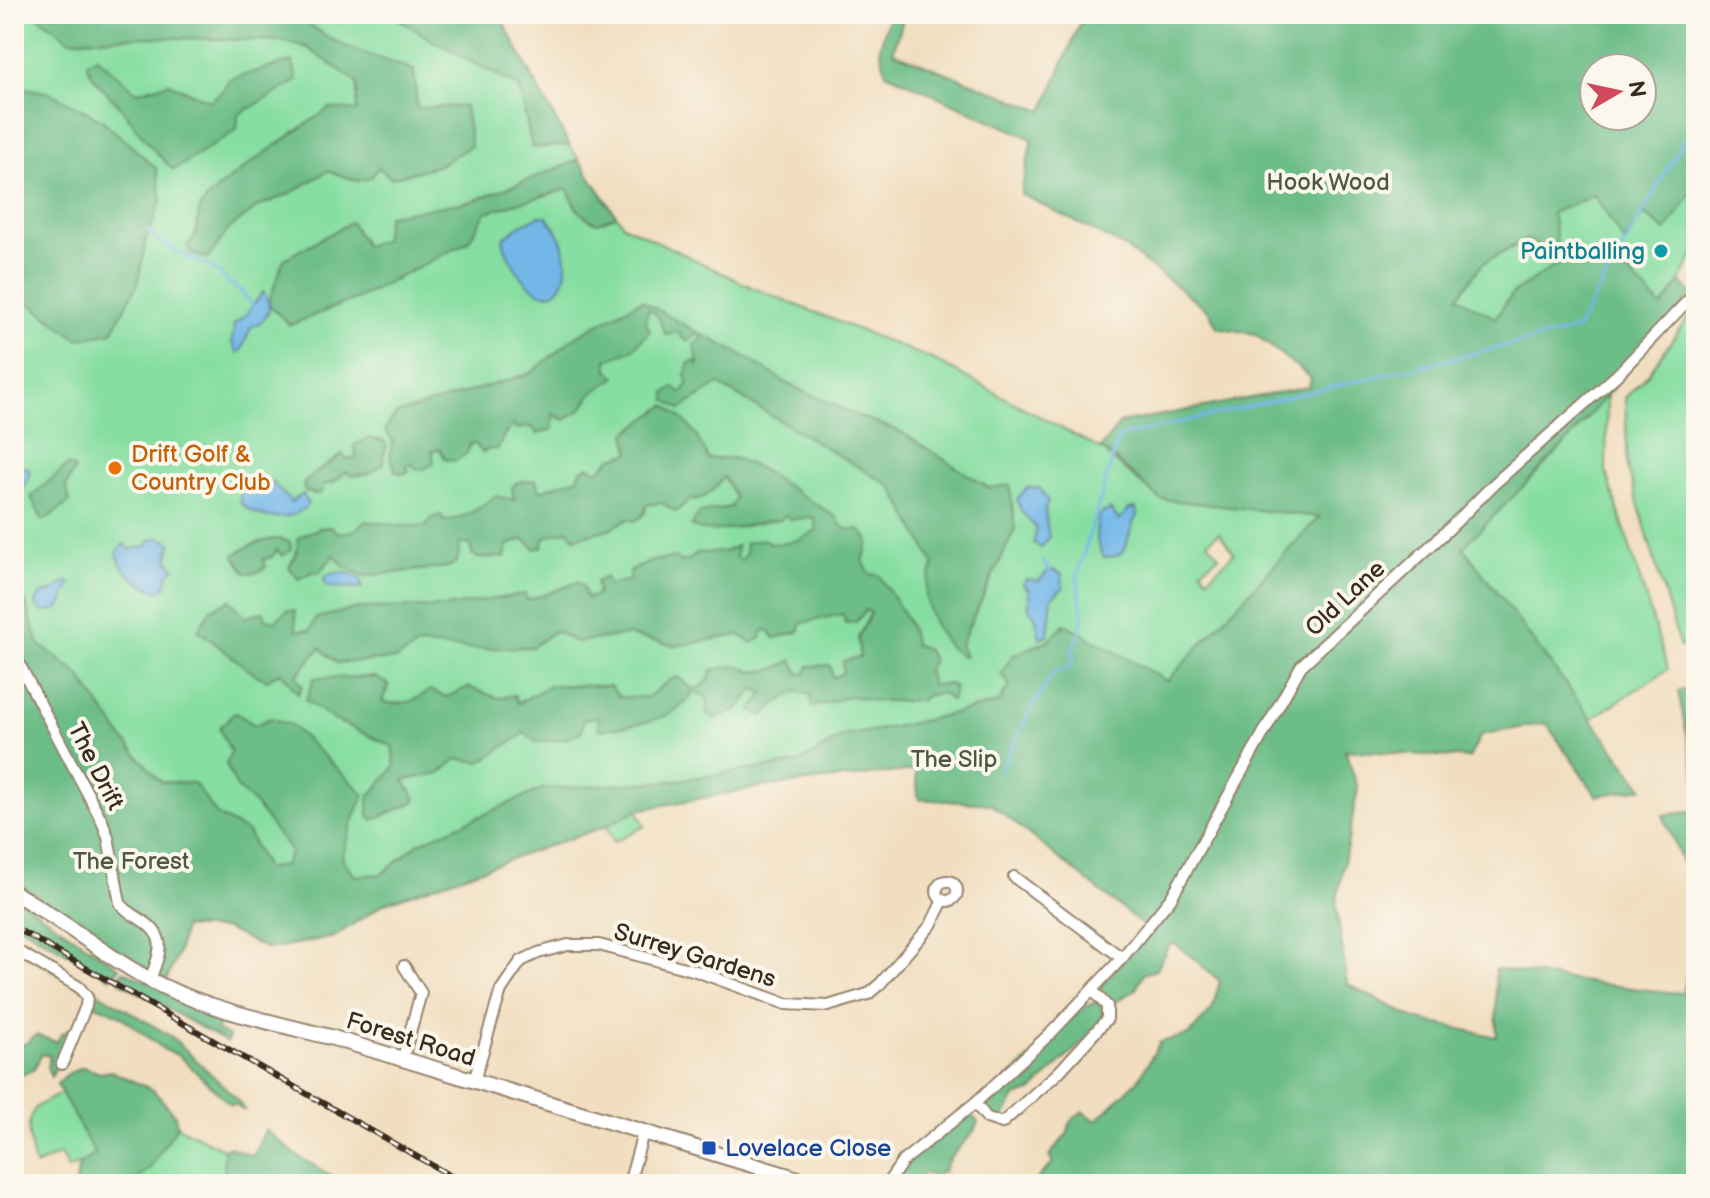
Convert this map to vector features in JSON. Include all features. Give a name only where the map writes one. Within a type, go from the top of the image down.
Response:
[{"type":"street","name":"Old Lane","points":[[887,1184],[903,1161],[1020,1064],[1122,958],[1171,898],[1301,666],[1494,484],[1618,374],[1696,292]]},
{"type":"street","name":"The Drift","points":[[14,654],[102,821],[108,837],[120,903],[155,930],[159,939],[158,957],[150,980]]},
{"type":"street","points":[[1014,877],[1122,958]]},
{"type":"street","name":"Forest Road","points":[[18,895],[150,980],[175,991],[255,1018],[330,1037],[815,1184]]},
{"type":"street","name":"Surrey Gardens","points":[[474,1081],[501,990],[521,961],[538,953],[568,945],[599,945],[696,971],[786,1004],[828,1006],[868,994],[880,984],[931,925],[943,900]]},
{"type":"street","points":[[14,949],[79,987],[87,997],[62,1064]]},
{"type":"street","points":[[402,1061],[421,993],[404,966]]},
{"type":"street","points":[[975,1103],[987,1118],[1002,1123],[1059,1072],[1107,1019],[1107,1006],[1092,990]]},
{"type":"street","points":[[629,1184],[643,1133]]},
{"type":"green space","points":[[14,14],[499,14],[569,145],[623,225],[751,287],[934,360],[1108,453],[1160,499],[1320,516],[1167,682],[1064,624],[1049,640],[1012,656],[1010,684],[999,703],[843,736],[799,763],[672,781],[419,843],[382,874],[334,937],[267,949],[226,929],[184,927],[14,643]],"holes":[[[1219,533],[1234,553],[1208,578],[1201,570],[1219,556],[1208,542]]]},
{"type":"green space","points":[[35,14],[299,14],[337,42],[414,70],[417,108],[465,106],[471,146],[437,166],[391,178],[378,167],[371,178],[357,181],[328,171],[289,194],[259,206],[229,229],[208,258],[191,254],[187,246],[197,230],[201,207],[209,197],[240,171],[330,108],[357,111],[357,82],[306,47],[281,41],[141,37],[70,40]]},
{"type":"green space","points":[[390,14],[499,14],[569,145],[532,148],[519,87]]},
{"type":"green space","points":[[890,14],[905,14],[893,52],[1043,111],[1081,21],[1076,14],[1696,14],[1696,190],[1666,231],[1644,214],[1624,242],[1594,195],[1552,213],[1557,242],[1542,248],[1527,239],[1483,263],[1458,297],[1495,318],[1513,293],[1576,252],[1614,259],[1662,307],[1680,282],[1692,294],[1566,443],[1463,547],[1643,788],[1597,796],[1546,723],[1481,735],[1469,758],[1345,750],[1358,788],[1336,904],[1347,984],[1415,1019],[1497,1037],[1495,969],[1683,993],[1693,945],[1695,894],[1663,815],[1696,811],[1696,1184],[1032,1184],[1053,1163],[1049,1156],[1068,1133],[1070,1122],[1083,1111],[1096,1121],[1139,1079],[1160,1042],[1189,1035],[1212,1010],[1220,981],[1176,944],[1169,945],[1156,970],[1143,974],[1136,989],[1111,1005],[1101,993],[1101,986],[1150,931],[991,804],[919,799],[915,770],[762,787],[637,810],[606,826],[385,903],[334,937],[267,949],[226,929],[184,927],[178,954],[166,981],[14,883],[14,589],[23,595],[39,644],[79,675],[124,740],[161,782],[194,783],[218,816],[248,832],[266,869],[284,865],[291,852],[252,801],[237,788],[226,764],[231,752],[219,728],[235,712],[255,725],[271,718],[291,725],[365,795],[342,858],[355,876],[382,874],[419,843],[542,789],[672,781],[799,763],[843,736],[998,703],[1010,685],[1001,674],[1012,656],[1049,640],[1065,624],[1167,681],[1319,517],[1160,499],[1100,449],[1120,423],[1309,387],[1311,378],[1255,334],[1217,327],[1209,311],[1123,246],[1021,194],[1032,139],[886,73],[880,47]]},
{"type":"green space","points":[[97,57],[136,92],[169,83],[210,101],[222,91],[229,79],[293,61],[297,81],[238,115],[237,130],[174,170],[93,76],[87,63]]},
{"type":"green space","points":[[14,79],[20,87],[51,93],[102,120],[156,168],[162,199],[146,240],[138,283],[112,332],[78,339],[26,301],[14,282]]},
{"type":"green space","points":[[579,160],[616,216],[597,223],[591,220],[578,210],[568,189],[486,212],[468,242],[360,297],[290,325],[268,304],[284,259],[351,222],[365,246],[383,240],[388,215],[473,201]]},
{"type":"green space","points":[[1694,188],[1696,250],[1680,282],[1662,307],[1614,259],[1576,252],[1513,293],[1495,318],[1458,297],[1483,263],[1528,239],[1557,242],[1551,213],[1594,195],[1644,214],[1666,231]]},
{"type":"green space","points":[[642,300],[790,385],[901,432],[989,488],[1010,485],[1015,529],[960,645],[965,657],[950,648],[934,622],[926,591],[934,564],[892,487],[718,384],[681,409],[666,400],[666,393],[674,387],[681,393],[688,385],[688,364],[695,361],[699,366],[694,345],[703,338],[696,334],[688,341],[681,337],[680,332],[665,334],[658,316],[649,309],[645,320],[650,331],[633,349],[607,360],[608,370],[616,377],[591,394],[582,409],[564,420],[553,414],[553,429],[537,434],[533,427],[516,429],[514,425],[504,435],[498,449],[482,452],[474,443],[470,444],[467,453],[455,461],[445,459],[440,449],[432,451],[434,463],[424,469],[417,469],[411,464],[406,465],[409,471],[403,474],[395,471],[390,454],[393,442],[385,429],[396,414],[531,373],[576,336]]},
{"type":"green space","points":[[1696,306],[1696,644],[1680,647],[1628,469],[1625,398],[1648,374]]},
{"type":"green space","points":[[1607,394],[1606,471],[1668,669],[1591,719],[1463,547],[1566,443]]},
{"type":"green space","points":[[666,405],[692,429],[708,459],[734,458],[760,469],[836,517],[845,528],[859,529],[869,540],[863,562],[870,574],[879,575],[901,609],[910,626],[914,644],[926,649],[933,660],[927,670],[931,685],[950,684],[955,688],[951,701],[942,693],[928,695],[920,701],[875,701],[851,696],[812,707],[810,695],[798,691],[775,704],[763,716],[751,711],[764,693],[754,689],[736,711],[716,718],[707,714],[707,698],[699,693],[692,694],[674,711],[650,721],[599,730],[598,716],[583,720],[582,731],[565,739],[536,742],[525,733],[481,762],[457,759],[439,774],[404,780],[416,799],[373,820],[368,814],[369,797],[395,766],[392,746],[334,720],[306,700],[314,678],[375,677],[389,685],[382,702],[396,704],[413,700],[430,690],[446,697],[469,687],[498,698],[514,695],[518,703],[551,685],[610,686],[619,697],[648,697],[678,677],[696,689],[705,684],[712,670],[737,665],[753,672],[775,669],[792,660],[799,674],[806,673],[809,666],[830,665],[833,678],[843,673],[843,661],[860,657],[858,638],[871,612],[866,610],[856,622],[845,623],[843,614],[802,623],[799,632],[774,638],[770,631],[763,630],[761,638],[752,643],[739,635],[676,646],[628,635],[575,642],[555,631],[532,647],[476,649],[419,645],[397,659],[337,663],[320,648],[296,676],[302,686],[298,694],[281,672],[267,680],[254,674],[198,630],[211,609],[230,600],[246,618],[264,612],[266,619],[275,621],[287,610],[295,611],[296,630],[310,630],[316,618],[359,608],[445,607],[525,594],[527,600],[578,582],[583,586],[587,599],[598,594],[596,582],[605,577],[608,585],[630,580],[630,571],[652,561],[675,557],[681,562],[697,553],[724,552],[737,546],[736,557],[741,560],[746,553],[745,543],[763,539],[775,544],[783,543],[817,530],[814,517],[790,520],[787,516],[781,520],[723,530],[711,531],[691,526],[699,513],[731,507],[735,498],[724,477],[709,493],[689,500],[676,512],[662,503],[646,505],[644,514],[635,521],[628,519],[609,529],[574,538],[569,530],[545,537],[542,547],[535,549],[524,539],[508,545],[505,557],[479,558],[472,554],[470,544],[460,544],[457,562],[448,567],[363,576],[344,566],[334,555],[319,573],[313,572],[298,579],[289,567],[296,555],[298,538],[319,528],[331,527],[338,533],[353,531],[366,521],[426,526],[432,518],[441,515],[444,521],[465,515],[495,496],[514,500],[512,488],[517,482],[536,480],[539,491],[578,478],[581,470],[589,466],[598,471],[612,458],[630,453],[626,433]]},
{"type":"green space","points":[[369,438],[384,441],[387,447],[384,464],[368,474],[351,476],[346,472],[334,482],[324,485],[321,493],[305,491],[303,485],[310,477],[342,454],[346,459],[356,458],[354,445]]},
{"type":"green space","points":[[68,465],[75,469],[66,486],[70,502],[43,521],[31,497]]},
{"type":"green space","points":[[281,539],[290,542],[291,550],[282,556],[277,550],[272,557],[263,559],[266,567],[256,573],[246,573],[234,555],[256,543]]},
{"type":"green space","points":[[1694,686],[1696,692],[1696,779],[1678,691]]},
{"type":"green space","points":[[637,810],[645,826],[614,842],[606,826]]},
{"type":"green space","points":[[14,896],[120,968],[110,978],[14,922]]},
{"type":"green space","points":[[14,942],[172,1037],[236,1098],[245,1111],[235,1104],[231,1105],[178,1055],[165,1050],[118,1014],[94,1004],[91,994],[14,947]]},
{"type":"green space","points":[[123,971],[200,1004],[199,1013],[218,1023],[217,1030],[229,1037],[227,1042],[120,982],[118,977]]},
{"type":"green space","points":[[1098,1002],[1104,1012],[1101,1024],[1032,1091],[1014,1098],[1005,1116],[999,1119],[990,1116],[984,1107],[985,1101],[1084,1007]]},
{"type":"green space","points":[[75,1029],[51,1077],[47,1067],[50,1056],[42,1054],[33,1070],[14,1078],[14,1045],[25,1044],[36,1035],[57,1042],[61,1034]]},
{"type":"green space","points":[[83,1067],[100,1073],[111,1071],[153,1090],[175,1115],[177,1126],[150,1168],[131,1184],[76,1184],[79,1164],[95,1155],[57,1084],[67,1074]]},
{"type":"green space","points":[[78,1068],[175,1115],[177,1126],[223,1149],[229,1147],[252,1157],[257,1150],[345,1184],[76,1184],[79,1164],[68,1169],[60,1154],[35,1166],[29,1123],[34,1110],[62,1093],[57,1084]]},
{"type":"green space","points":[[971,1115],[978,1122],[975,1129],[950,1158],[944,1171],[935,1176],[923,1173],[915,1184],[893,1184],[901,1166]]},
{"type":"green space","points":[[265,1130],[298,1156],[345,1184],[232,1184],[224,1169],[224,1149],[229,1147],[253,1156]]},
{"type":"water","points":[[539,216],[546,216],[558,233],[566,267],[557,290],[547,294],[536,290],[522,277],[510,259],[503,238]]},
{"type":"water","points":[[263,292],[269,303],[268,313],[251,327],[241,351],[237,353],[232,343],[234,324],[245,316]]},
{"type":"water","points":[[26,467],[30,471],[26,483],[14,498],[14,469]]},
{"type":"water","points":[[249,481],[272,482],[291,502],[303,494],[308,504],[293,515],[284,517],[255,513],[240,502],[240,491]]},
{"type":"water","points":[[1027,488],[1040,488],[1048,501],[1045,509],[1049,538],[1041,548],[1034,543],[1036,528],[1021,511],[1017,499]]},
{"type":"water","points":[[1136,508],[1137,516],[1124,550],[1113,557],[1104,557],[1097,537],[1099,515],[1110,509],[1119,520],[1129,509]]},
{"type":"water","points":[[160,537],[171,543],[168,560],[175,568],[168,575],[165,588],[158,591],[131,576],[122,565],[117,551],[124,544],[130,549],[146,547],[150,540]]},
{"type":"water","points":[[1053,570],[1062,574],[1063,588],[1052,597],[1048,635],[1040,638],[1035,615],[1029,609],[1029,590],[1023,584],[1026,579],[1039,581]]},
{"type":"water","points":[[340,572],[352,574],[361,580],[362,588],[329,587],[324,582],[326,575]]},
{"type":"water","points":[[67,581],[71,584],[59,609],[46,612],[38,609],[36,602],[41,594],[53,591]]},
{"type":"waterway","points":[[999,773],[1055,671],[1067,670],[1073,660],[1072,649],[1079,637],[1083,617],[1077,576],[1119,437],[1577,329],[1696,118]]},
{"type":"waterway","points":[[147,229],[160,242],[179,253]]},
{"type":"waterway","points":[[183,255],[208,265]]},
{"type":"waterway","points":[[211,267],[240,291]]},
{"type":"waterway","points":[[242,292],[253,306]]},
{"type":"waterway","points":[[1043,560],[1049,571]]},
{"type":"railway","points":[[14,927],[465,1184]]},
{"type":"place","name":"Paintballing","points":[[1661,251]]},
{"type":"place","name":"Drift Golf & Country Club","points":[[115,468]]},
{"type":"place","name":"Lovelace Close","points":[[709,1148]]},
{"type":"park label","name":"Hook Wood","points":[[1328,182]]},
{"type":"park label","name":"The Slip","points":[[954,759]]},
{"type":"park label","name":"The Forest","points":[[131,861]]}]
